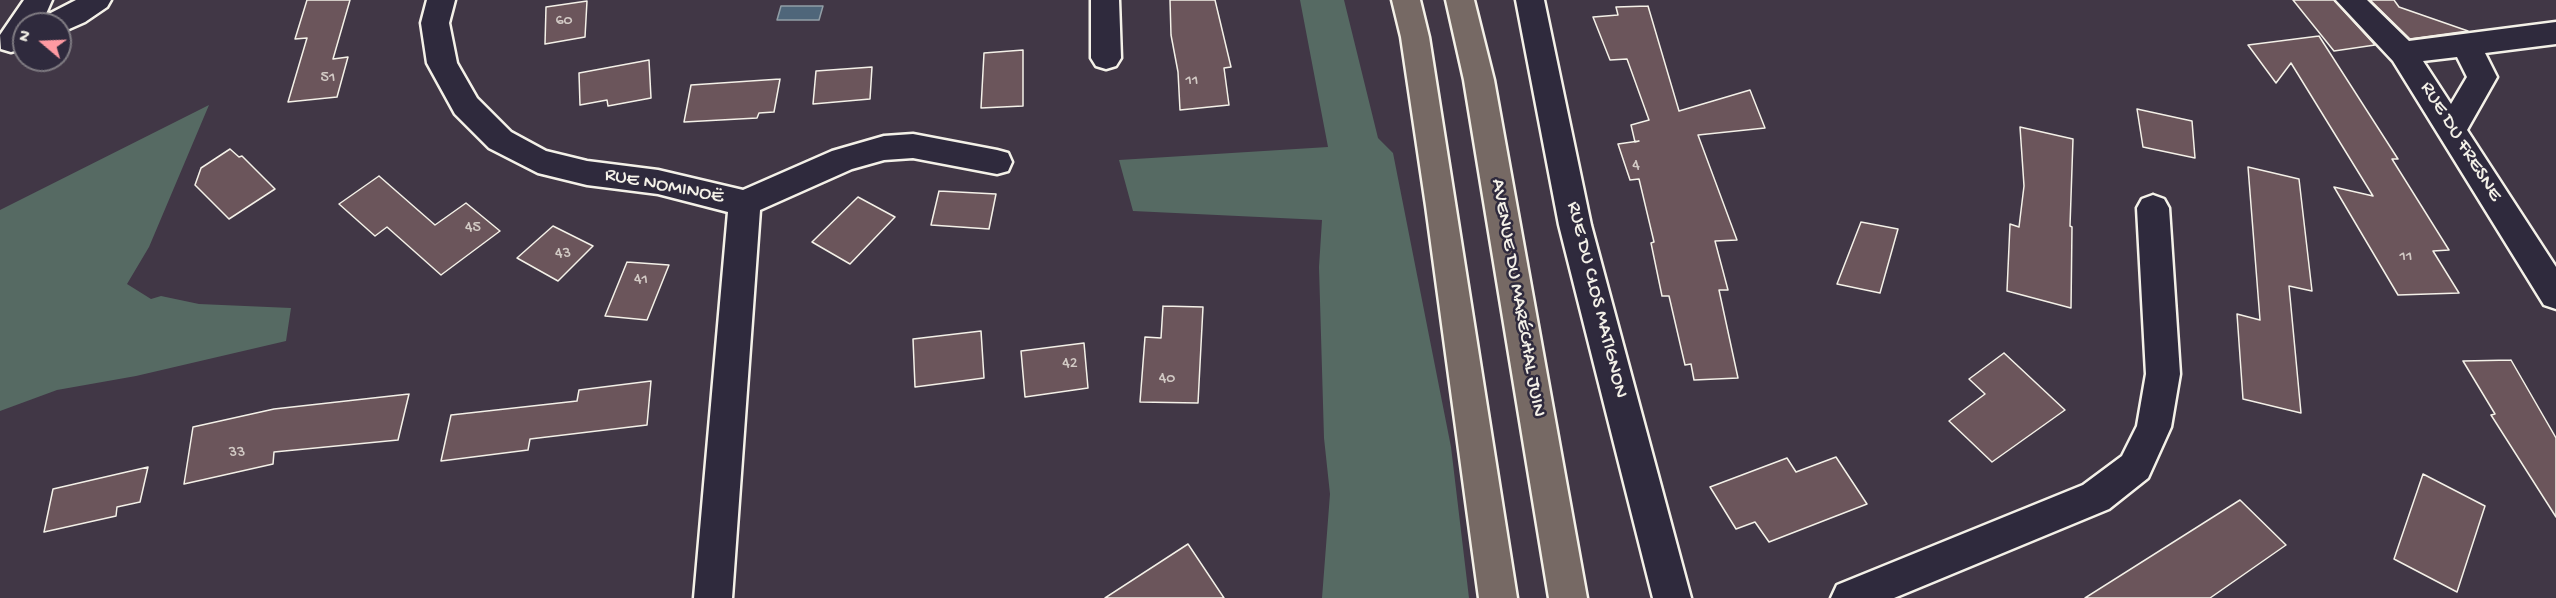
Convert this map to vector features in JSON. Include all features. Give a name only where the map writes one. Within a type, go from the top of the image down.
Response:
[{"type":"main road","points":[[1406,0],[1415,37],[1442,206],[1498,598]]},
{"type":"main road","name":"AVENUE DU MARÉCHAL JUIN","points":[[1460,0],[1479,80],[1568,598]]},
{"type":"street","points":[[72,16],[97,0]]},
{"type":"street","name":"RUE NOMINOË","points":[[441,0],[435,23],[442,63],[466,106],[500,140],[538,161],[587,173],[658,182],[745,203],[713,598]]},
{"type":"street","points":[[1105,0],[1106,58]]},
{"type":"street","name":"RUE DU CLOS MATIGNON","points":[[1530,0],[1575,225],[1672,598]]},
{"type":"street","name":"RUE DU FRESNE","points":[[2350,0],[2403,53],[2453,128],[2556,295]]},
{"type":"street","points":[[2403,53],[2556,33]]},
{"type":"street","points":[[2453,128],[2482,77],[2466,45]]},
{"type":"street","points":[[745,203],[843,160],[884,148],[913,146],[998,162]]},
{"type":"street","points":[[1850,598],[2096,497],[2135,467],[2154,427],[2163,374],[2153,208]]},
{"type":"green space","points":[[1300,0],[1344,0],[1378,138],[1393,153],[1451,447],[1469,598],[1322,598],[1330,494],[1324,438],[1319,267],[1322,220],[1133,211],[1119,160],[1328,147]]},
{"type":"green space","points":[[209,105],[149,247],[127,284],[151,299],[161,296],[199,304],[291,308],[286,341],[136,376],[57,390],[0,411],[0,210]]},
{"type":"water","points":[[781,6],[823,6],[819,20],[777,20]]},
{"type":"building","points":[[307,0],[350,0],[333,59],[348,57],[337,97],[288,102],[307,38],[295,39]]},
{"type":"building","points":[[1170,0],[1215,0],[1231,67],[1224,68],[1229,105],[1180,110],[1178,72],[1171,35]]},
{"type":"building","points":[[2293,0],[2334,0],[2375,45],[2334,51]]},
{"type":"building","points":[[2370,0],[2394,0],[2399,7],[2468,31],[2410,39]]},
{"type":"building","points":[[587,1],[585,37],[545,44],[546,7]]},
{"type":"building","points":[[1648,6],[1679,111],[1750,90],[1765,128],[1698,135],[1737,240],[1715,241],[1728,290],[1719,290],[1738,378],[1694,380],[1691,364],[1685,365],[1669,296],[1662,296],[1651,243],[1654,242],[1639,179],[1630,180],[1618,144],[1635,142],[1631,125],[1649,120],[1627,59],[1610,60],[1593,17],[1618,15],[1616,7]]},
{"type":"building","points":[[2319,36],[2398,159],[2392,159],[2449,250],[2433,251],[2459,293],[2398,295],[2334,187],[2373,196],[2291,63],[2276,83],[2248,45]]},
{"type":"building","points":[[1023,50],[1023,106],[981,108],[984,53]]},
{"type":"building","points":[[649,60],[651,98],[608,106],[607,100],[580,105],[579,73]]},
{"type":"building","points":[[872,67],[870,99],[813,104],[816,71]]},
{"type":"building","points":[[780,79],[774,112],[759,113],[757,118],[684,122],[691,85]]},
{"type":"building","points":[[2137,109],[2192,121],[2195,158],[2143,147]]},
{"type":"building","points":[[2020,127],[2073,139],[2070,226],[2072,227],[2071,308],[2007,291],[2010,224],[2019,227],[2024,186]]},
{"type":"building","points":[[230,149],[239,157],[242,156],[275,189],[229,219],[195,185],[201,168]]},
{"type":"building","points":[[2248,167],[2299,179],[2312,291],[2289,286],[2301,413],[2243,399],[2237,314],[2260,320]]},
{"type":"building","points":[[379,176],[435,225],[466,203],[500,231],[441,275],[387,227],[375,236],[339,204]]},
{"type":"building","points":[[939,191],[996,194],[989,229],[931,225]]},
{"type":"building","points":[[858,197],[895,217],[850,264],[812,242]]},
{"type":"building","points":[[1861,222],[1898,229],[1880,293],[1837,284]]},
{"type":"building","points":[[553,226],[593,246],[558,281],[517,258]]},
{"type":"building","points":[[627,262],[669,265],[647,320],[605,316]]},
{"type":"building","points":[[1163,306],[1203,307],[1198,403],[1140,402],[1145,337],[1161,338]]},
{"type":"building","points":[[981,331],[984,378],[915,387],[913,339]]},
{"type":"building","points":[[1084,343],[1088,388],[1025,397],[1021,351]]},
{"type":"building","points":[[2004,353],[2065,410],[1992,462],[1949,421],[1985,394],[1969,379]]},
{"type":"building","points":[[2511,360],[2556,438],[2556,517],[2491,415],[2495,414],[2463,361]]},
{"type":"building","points":[[651,381],[647,425],[530,439],[528,450],[441,461],[451,415],[577,401],[579,390]]},
{"type":"building","points":[[409,394],[398,440],[274,452],[273,464],[184,484],[193,427],[274,409]]},
{"type":"building","points":[[1836,457],[1867,504],[1769,542],[1755,522],[1736,529],[1710,487],[1787,458],[1796,472]]},
{"type":"building","points":[[148,467],[140,502],[117,507],[116,516],[44,532],[53,489]]},
{"type":"building","points":[[2423,474],[2485,506],[2457,592],[2394,559]]},
{"type":"building","points":[[2240,500],[2286,545],[2210,598],[2085,598]]},
{"type":"building","points":[[1188,544],[1224,598],[1105,598]]}]
